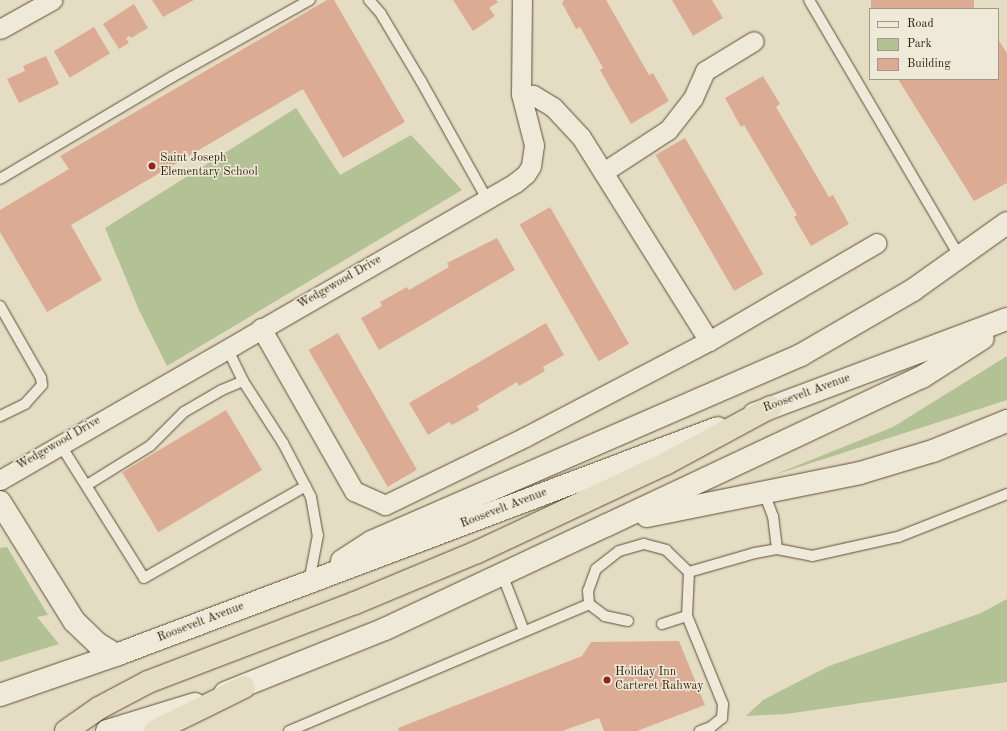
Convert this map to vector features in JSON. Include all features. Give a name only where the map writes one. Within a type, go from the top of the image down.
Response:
[{"type":"highway","points":[[66,731],[123,694],[201,662],[355,604],[478,552],[665,464],[771,408]]},
{"type":"highway","points":[[155,731],[244,687]]},
{"type":"main road","points":[[309,582],[371,542],[801,355],[875,313],[960,257],[1007,223]]},
{"type":"main road","name":"Roosevelt Avenue","points":[[0,695],[116,655],[1007,320]]},
{"type":"main road","name":"Roosevelt Avenue","points":[[107,731],[244,687],[378,632],[922,377],[1007,320]]},
{"type":"main road","points":[[607,525],[764,493],[898,462],[1007,421]]},
{"type":"main road","points":[[0,502],[74,621],[98,644],[116,655]]},
{"type":"street","points":[[0,29],[52,0]]},
{"type":"street","name":"Wedgewood Drive","points":[[0,480],[261,328],[515,183],[531,166],[534,145],[521,94],[522,0]]},
{"type":"street","points":[[605,171],[668,130],[693,98],[705,71],[754,41]]},
{"type":"street","points":[[521,94],[533,95],[553,107],[581,137],[605,171],[709,341]]},
{"type":"street","points":[[261,328],[354,492],[384,505],[518,440],[709,341],[877,243]]},
{"type":"lane","points":[[0,179],[172,77],[310,0]]},
{"type":"lane","points":[[369,0],[381,14],[421,81],[487,199]]},
{"type":"lane","points":[[809,0],[960,257]]},
{"type":"lane","points":[[0,306],[41,378],[42,385],[25,404],[0,416]]},
{"type":"lane","points":[[227,348],[243,381],[283,443],[306,486],[317,522],[316,551],[309,582]]},
{"type":"lane","points":[[86,485],[150,446],[184,412],[222,390],[243,381]]},
{"type":"lane","points":[[60,444],[144,578],[306,486]]},
{"type":"lane","points":[[764,493],[773,516],[777,549]]},
{"type":"lane","points":[[689,572],[755,553],[777,549],[812,556],[898,537],[1007,494]]},
{"type":"lane","points":[[628,621],[605,616],[589,604],[588,591],[596,569],[619,551],[644,544],[666,550],[689,572],[687,616],[723,704],[722,718],[711,727],[700,731]]},
{"type":"lane","points":[[502,574],[524,631]]},
{"type":"lane","points":[[289,731],[589,604]]},
{"type":"lane","points":[[662,624],[687,616]]},
{"type":"green space","points":[[296,108],[340,175],[411,135],[462,190],[167,366],[139,310],[105,228]]},
{"type":"green space","points":[[1007,356],[1007,400],[771,476],[893,427]]},
{"type":"green space","points":[[7,547],[48,615],[37,617],[59,644],[0,662],[0,548]]},
{"type":"green space","points":[[1007,599],[1007,682],[786,714],[746,716],[763,700],[829,666],[981,613]]},
{"type":"building","points":[[152,0],[194,0],[163,17]]},
{"type":"building","points":[[327,0],[334,0],[405,122],[343,158],[303,89],[71,225],[102,280],[47,312],[0,232],[0,210],[69,169],[60,156]]},
{"type":"building","points":[[453,0],[496,0],[498,2],[489,8],[495,16],[473,31]]},
{"type":"building","points":[[564,0],[606,0],[649,75],[653,73],[669,101],[631,124],[600,70],[603,68],[580,27],[576,29],[562,3]]},
{"type":"building","points":[[672,0],[712,0],[723,18],[693,36]]},
{"type":"building","points":[[871,0],[974,0],[974,8],[871,8]]},
{"type":"building","points":[[134,4],[148,28],[131,38],[130,36],[126,38],[129,43],[119,49],[103,24]]},
{"type":"building","points":[[94,27],[110,54],[70,78],[54,51]]},
{"type":"building","points":[[999,41],[1007,53],[1007,183],[974,201],[899,80],[999,80]]},
{"type":"building","points":[[46,56],[59,84],[19,103],[7,79],[25,71],[23,66]]},
{"type":"building","points":[[763,76],[780,104],[776,107],[829,197],[833,195],[849,224],[811,246],[794,217],[797,215],[744,125],[741,127],[725,98]]},
{"type":"building","points":[[685,138],[764,274],[734,291],[656,155]]},
{"type":"building","points":[[550,207],[629,344],[599,361],[520,224]]},
{"type":"building","points":[[497,238],[515,270],[379,350],[361,318],[382,306],[380,302],[407,287],[409,290],[449,267],[447,263]]},
{"type":"building","points":[[546,323],[564,355],[543,367],[545,371],[519,386],[517,382],[477,406],[479,410],[452,425],[449,422],[428,435],[409,403]]},
{"type":"building","points":[[338,333],[417,470],[388,487],[309,350]]},
{"type":"building","points":[[226,410],[262,470],[158,532],[122,472]]},
{"type":"building","name":"Holiday Inn Carteret Rahway","points":[[679,641],[705,705],[637,731],[604,731],[599,718],[562,731],[399,731],[398,728],[582,656],[591,642]]},
{"type":"place","name":"Saint Joseph Elementary School","points":[[152,166]]},
{"type":"place","name":"Holiday Inn Carteret Rahway","points":[[607,680]]}]
